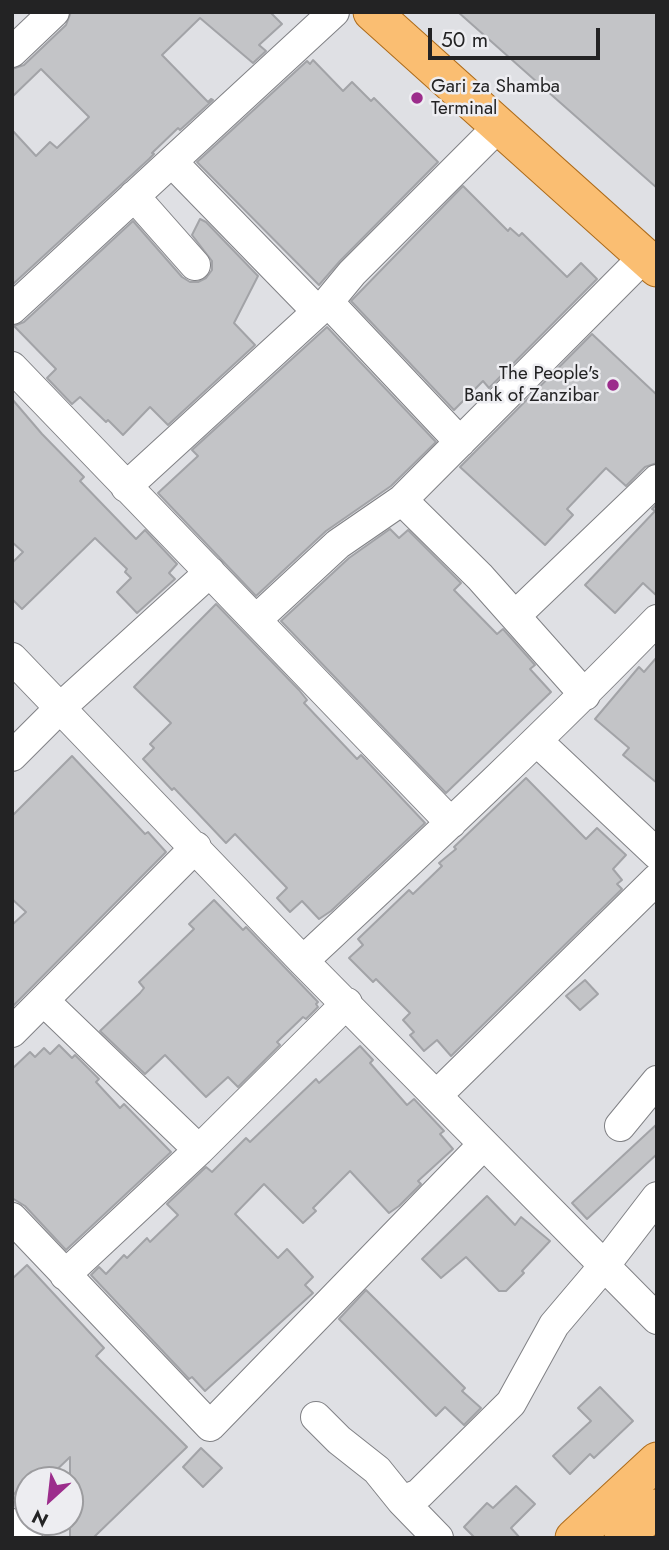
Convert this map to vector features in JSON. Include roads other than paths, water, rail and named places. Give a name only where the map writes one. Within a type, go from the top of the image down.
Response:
[{"type":"main road","points":[[372,12],[499,126],[653,254]]},
{"type":"main road","points":[[410,12],[653,254]]},
{"type":"main road","points":[[575,1538],[657,1461]]},
{"type":"main road","points":[[623,1538],[657,1508]]},
{"type":"street","points":[[12,52],[54,12]]},
{"type":"street","points":[[12,309],[334,12]]},
{"type":"street","points":[[126,487],[322,307],[352,273],[499,126]]},
{"type":"street","points":[[172,162],[460,442]]},
{"type":"street","points":[[134,196],[195,265]]},
{"type":"street","points":[[257,619],[338,544],[402,500],[653,254]]},
{"type":"street","points":[[12,367],[451,823]]},
{"type":"street","points":[[515,617],[657,480]]},
{"type":"street","points":[[402,500],[480,577],[585,695]]},
{"type":"street","points":[[12,756],[60,708],[210,572]]},
{"type":"street","points":[[303,961],[585,695],[657,621]]},
{"type":"street","points":[[12,658],[303,961],[657,1319]]},
{"type":"street","points":[[537,741],[657,854]]},
{"type":"street","points":[[12,1032],[196,847]]},
{"type":"street","points":[[437,1095],[657,879]]},
{"type":"street","points":[[44,1001],[199,1150]]},
{"type":"street","points":[[65,1275],[199,1150],[347,1003]]},
{"type":"street","points":[[620,1126],[657,1081]]},
{"type":"street","points":[[12,1218],[210,1426],[483,1145]]},
{"type":"street","points":[[402,1501],[419,1494],[511,1403],[554,1325],[657,1197]]},
{"type":"street","points":[[316,1417],[339,1440],[377,1470],[438,1538]]},
{"type":"street","points":[[12,1524],[27,1538]]},
{"type":"place","name":"Gari za Shamba Terminal","points":[[417,98]]},
{"type":"place","name":"The People's Bank of Zanzibar","points":[[613,385]]}]
